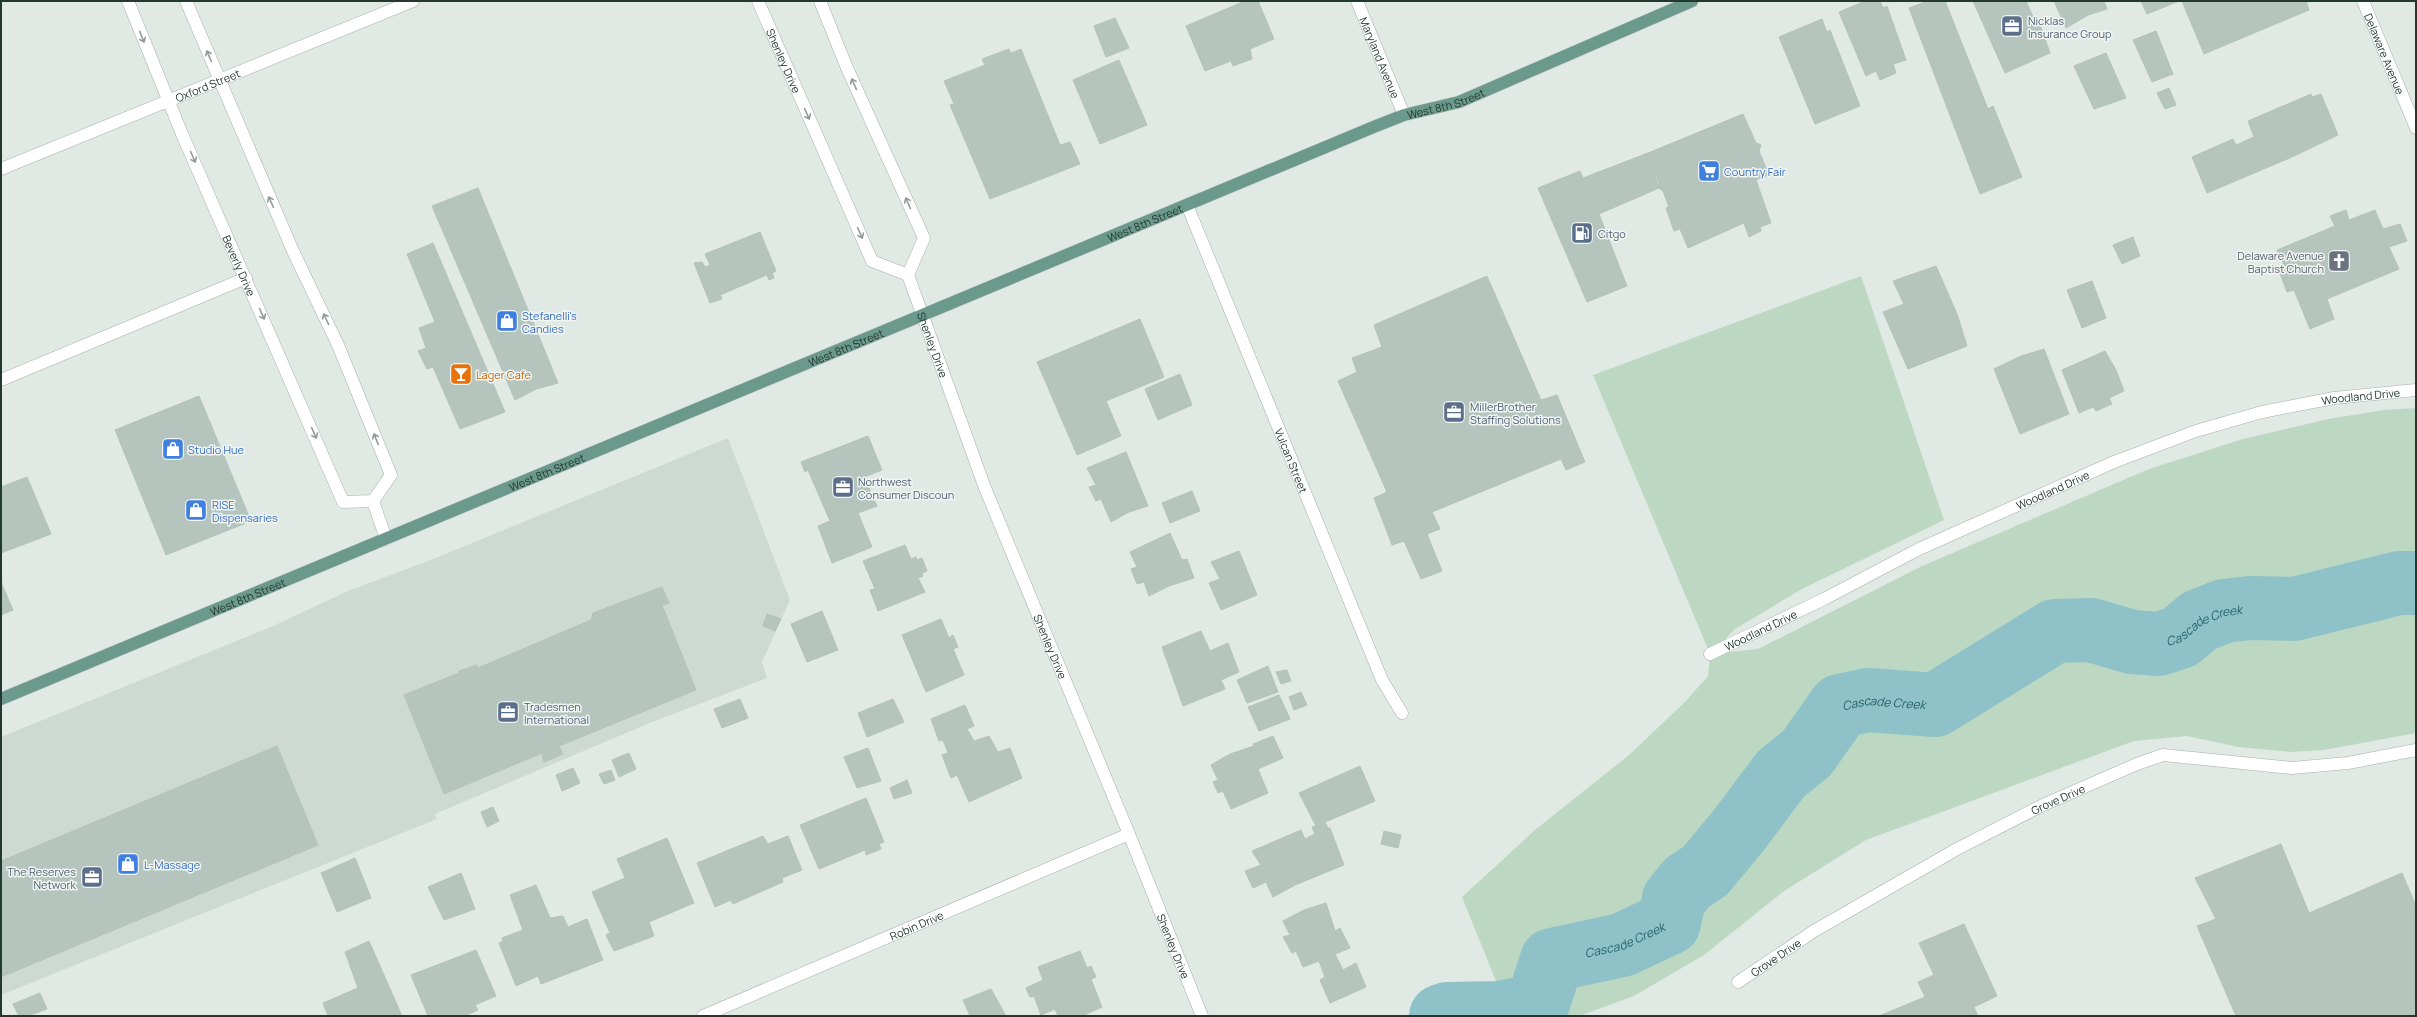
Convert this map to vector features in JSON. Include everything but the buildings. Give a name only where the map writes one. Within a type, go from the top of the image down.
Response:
[{"type":"main road","name":"West 8th Street","points":[[1,699],[1404,115],[1459,102],[1692,1]]},
{"type":"street","name":"Beverly Drive","points":[[128,1],[169,101],[343,502],[373,501]]},
{"type":"street","points":[[186,1],[218,80],[293,252],[338,345],[391,475],[373,501],[386,539]]},
{"type":"street","name":"Oxford Street","points":[[1,170],[413,1]]},
{"type":"street","name":"Shenley Drive","points":[[758,1],[872,261],[908,275],[985,488],[1130,834],[1202,1016]]},
{"type":"street","points":[[820,1],[847,68],[924,238],[908,275]]},
{"type":"street","name":"Maryland Avenue","points":[[1357,1],[1404,115]]},
{"type":"street","name":"Delaware Avenue","points":[[2363,1],[2416,128]]},
{"type":"street","name":"Vulcan Street","points":[[1187,205],[1382,680],[1402,713]]},
{"type":"street","points":[[1,380],[246,278]]},
{"type":"street","name":"Woodland Drive","points":[[1710,654],[1824,599],[1919,549],[2114,462],[2176,439],[2262,412],[2334,398],[2416,390]]},
{"type":"street","name":"Grove Drive","points":[[1738,982],[1814,931],[1957,849],[2043,805],[2137,764],[2164,755],[2292,768],[2348,763],[2416,750]]},
{"type":"street","name":"Robin Drive","points":[[703,1016],[1130,834]]},
{"type":"shaded area","points":[[728,438],[790,600],[762,662],[767,678],[652,722],[435,814],[437,819],[1,995],[1,737],[273,626],[348,591],[433,559]]},
{"type":"green space","points":[[1861,276],[1944,520],[1802,589],[1735,629],[1711,654],[1758,649],[1922,566],[2149,469],[2243,439],[2328,419],[2384,410],[2416,408],[2416,733],[2324,750],[2290,752],[2238,747],[2187,736],[2134,741],[1866,840],[1784,891],[1704,955],[1634,996],[1579,1016],[1510,1016],[1462,897],[1535,830],[1629,755],[1685,702],[1708,676],[1710,654],[1593,375]]},
{"type":"waterway","name":"Cascade Creek","points":[[1441,1016],[1447,1014],[1499,1013],[1537,1006],[1552,960],[1622,945],[1669,923],[1674,899],[1687,883],[1705,871],[1739,830],[1781,774],[1807,753],[1840,706],[1868,700],[1935,705],[2055,631],[2091,630],[2132,642],[2159,644],[2180,637],[2199,621],[2224,611],[2250,608],[2294,609],[2399,583],[2416,583]]},
{"type":"place","name":"Nicklas Insurance Group","points":[[2012,26]]},
{"type":"place","name":"Country Fair","points":[[1709,171]]},
{"type":"place","name":"Citgo","points":[[1582,233]]},
{"type":"place","name":"Delaware Avenue Baptist Church","points":[[2339,261]]},
{"type":"place","name":"Stefanelli's Candies","points":[[507,321]]},
{"type":"place","name":"Lager Cafe","points":[[461,374]]},
{"type":"place","name":"MillerBrother Staffing Solutions","points":[[1454,412]]},
{"type":"place","name":"Studio Hue","points":[[173,449]]},
{"type":"place","name":"Northwest Consumer Discoun","points":[[843,487]]},
{"type":"place","name":"RISE Dispensaries","points":[[196,510]]},
{"type":"place","name":"Tradesmen International","points":[[508,712]]},
{"type":"place","name":"L-Massage","points":[[128,864]]},
{"type":"place","name":"The Reserves Network","points":[[92,877]]}]
